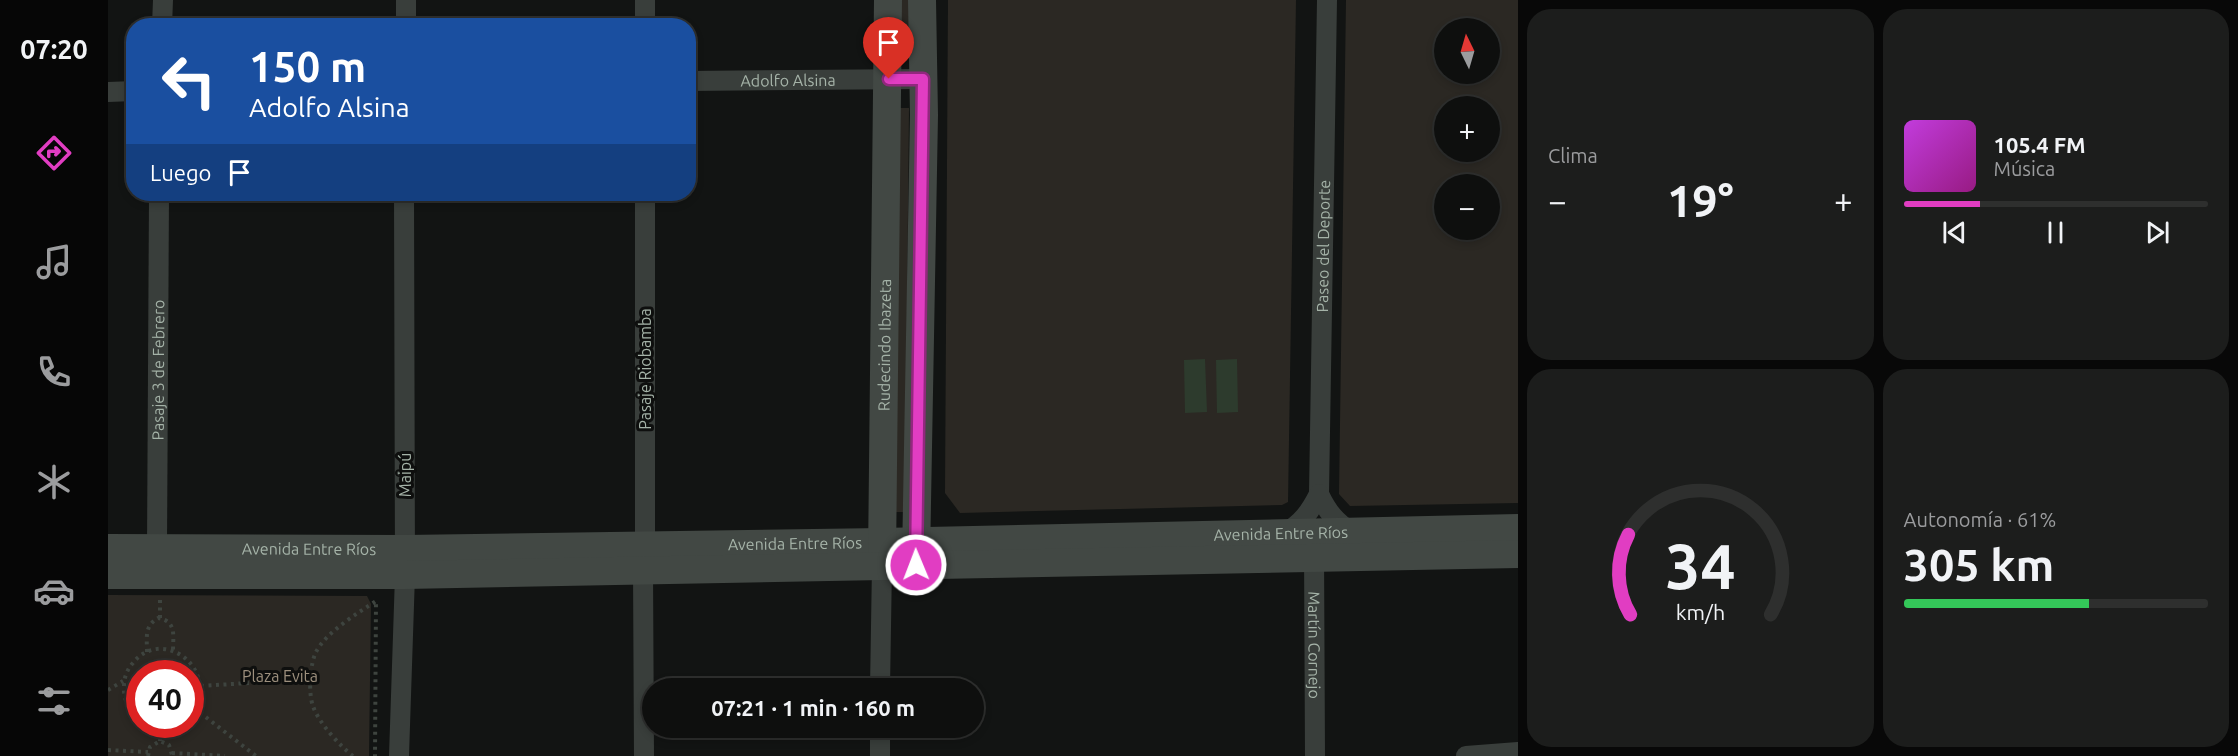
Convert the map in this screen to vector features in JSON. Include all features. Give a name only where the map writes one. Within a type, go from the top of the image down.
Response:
[{"type":"main road","name":"Rudecindo Ibazeta","points":[[882,554],[889,79],[888,0]]},
{"type":"main road","name":"Rudecindo Ibazeta","points":[[916,553],[923,79],[922,0]]},
{"type":"main road","name":"Avenida Entre Ríos","points":[[916,553],[1285,533],[1314,545],[1352,531],[1518,528]]},
{"type":"main road","name":"Avenida Entre Ríos","points":[[108,575],[405,562],[1314,545],[1518,554]]},
{"type":"main road","name":"Avenida Entre Ríos","points":[[108,548],[157,547],[405,562]]},
{"type":"street","points":[[162,18],[163,0]]},
{"type":"street","points":[[406,0],[406,18]]},
{"type":"street","points":[[645,0],[645,18]]},
{"type":"street","name":"Paseo del Deporte","points":[[1319,494],[1327,0]]},
{"type":"street","name":"Adolfo Alsina","points":[[696,81],[923,79]]},
{"type":"street","points":[[108,92],[126,92]]},
{"type":"street","name":"Pasaje 3 de Febrero","points":[[157,547],[159,201]]},
{"type":"street","name":"Maipú","points":[[399,756],[405,562],[405,201]]},
{"type":"street","name":"Pasaje Riobamba","points":[[644,756],[645,201]]},
{"type":"street","points":[[1319,494],[1327,510],[1340,525],[1352,531]]},
{"type":"street","points":[[1285,533],[1298,525],[1310,511],[1319,494]]},
{"type":"street","name":"Martín Cornejo","points":[[1314,545],[1316,756]]},
{"type":"street","name":"Rudecindo Ibazeta","points":[[880,678],[882,554]]},
{"type":"street","points":[[880,738],[880,756]]},
{"type":"street","points":[[1466,756],[1518,752]]},
{"type":"path","points":[[160,600],[160,618]]},
{"type":"path","points":[[353,756],[324,725],[313,706],[311,665],[316,651],[328,637],[376,601],[375,756]]},
{"type":"path","points":[[147,652],[147,628],[151,622],[160,618],[170,622],[173,628],[173,651]]},
{"type":"path","points":[[126,700],[124,680],[135,659],[157,649],[173,651],[188,660]]},
{"type":"path","points":[[204,686],[311,679]]},
{"type":"path","points":[[108,690],[124,680]]},
{"type":"path","points":[[204,716],[256,756]]},
{"type":"path","points":[[108,750],[148,754],[152,744],[160,741],[169,745],[172,755],[225,756]]},
{"type":"green space","points":[[901,0],[913,0],[912,54],[900,54]]},
{"type":"green space","points":[[948,0],[1296,0],[1288,502],[1282,505],[960,513],[945,493]]},
{"type":"green space","points":[[1346,0],[1518,0],[1518,503],[1350,506],[1339,494]]},
{"type":"green space","points":[[897,108],[909,108],[905,512],[894,512]]},
{"type":"green space","name":"Plaza Evita","points":[[108,595],[367,596],[371,604],[369,756],[108,756]]},
{"type":"shaded area","points":[[1205,359],[1207,412],[1185,413],[1184,360]]},
{"type":"shaded area","points":[[1237,359],[1238,412],[1217,413],[1216,360]]},
{"type":"route","points":[[889,79],[923,79],[916,565]]}]
